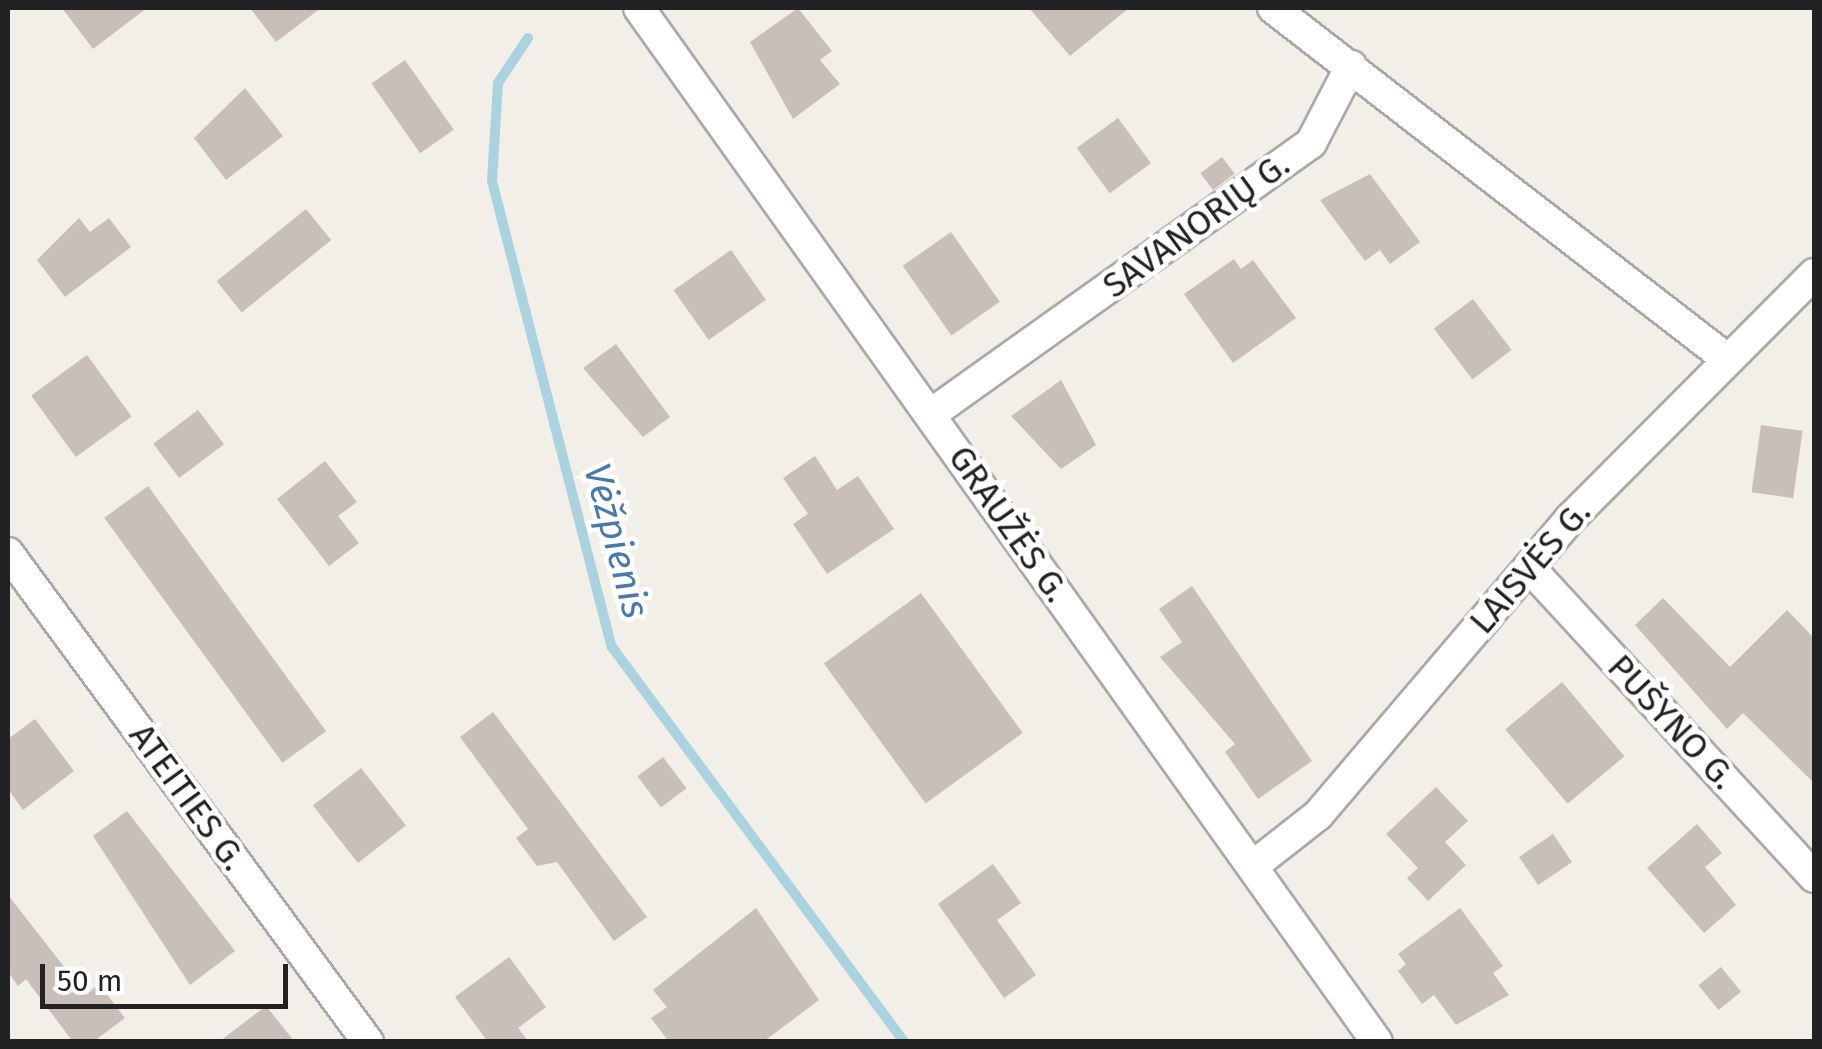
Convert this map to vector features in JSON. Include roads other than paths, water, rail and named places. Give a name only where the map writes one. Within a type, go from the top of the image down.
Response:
[{"type":"street","name":"GRAUŽĖS G.","points":[[639,8],[1378,1042]]},
{"type":"street","points":[[1273,8],[1727,359]]},
{"type":"street","name":"SAVANORIŲ G.","points":[[932,414],[1312,143],[1351,66]]},
{"type":"street","name":"LAISVĖS G.","points":[[1252,866],[1318,815],[1529,567],[1727,359],[1814,274]]},
{"type":"street","name":"ATEITIES G.","points":[[8,553],[368,1042]]},
{"type":"street","name":"PUŠYNO G.","points":[[1529,567],[1814,877]]},
{"type":"waterway","name":"Vėžpienis","points":[[528,38],[498,83],[492,181],[612,647],[904,1042]]}]
